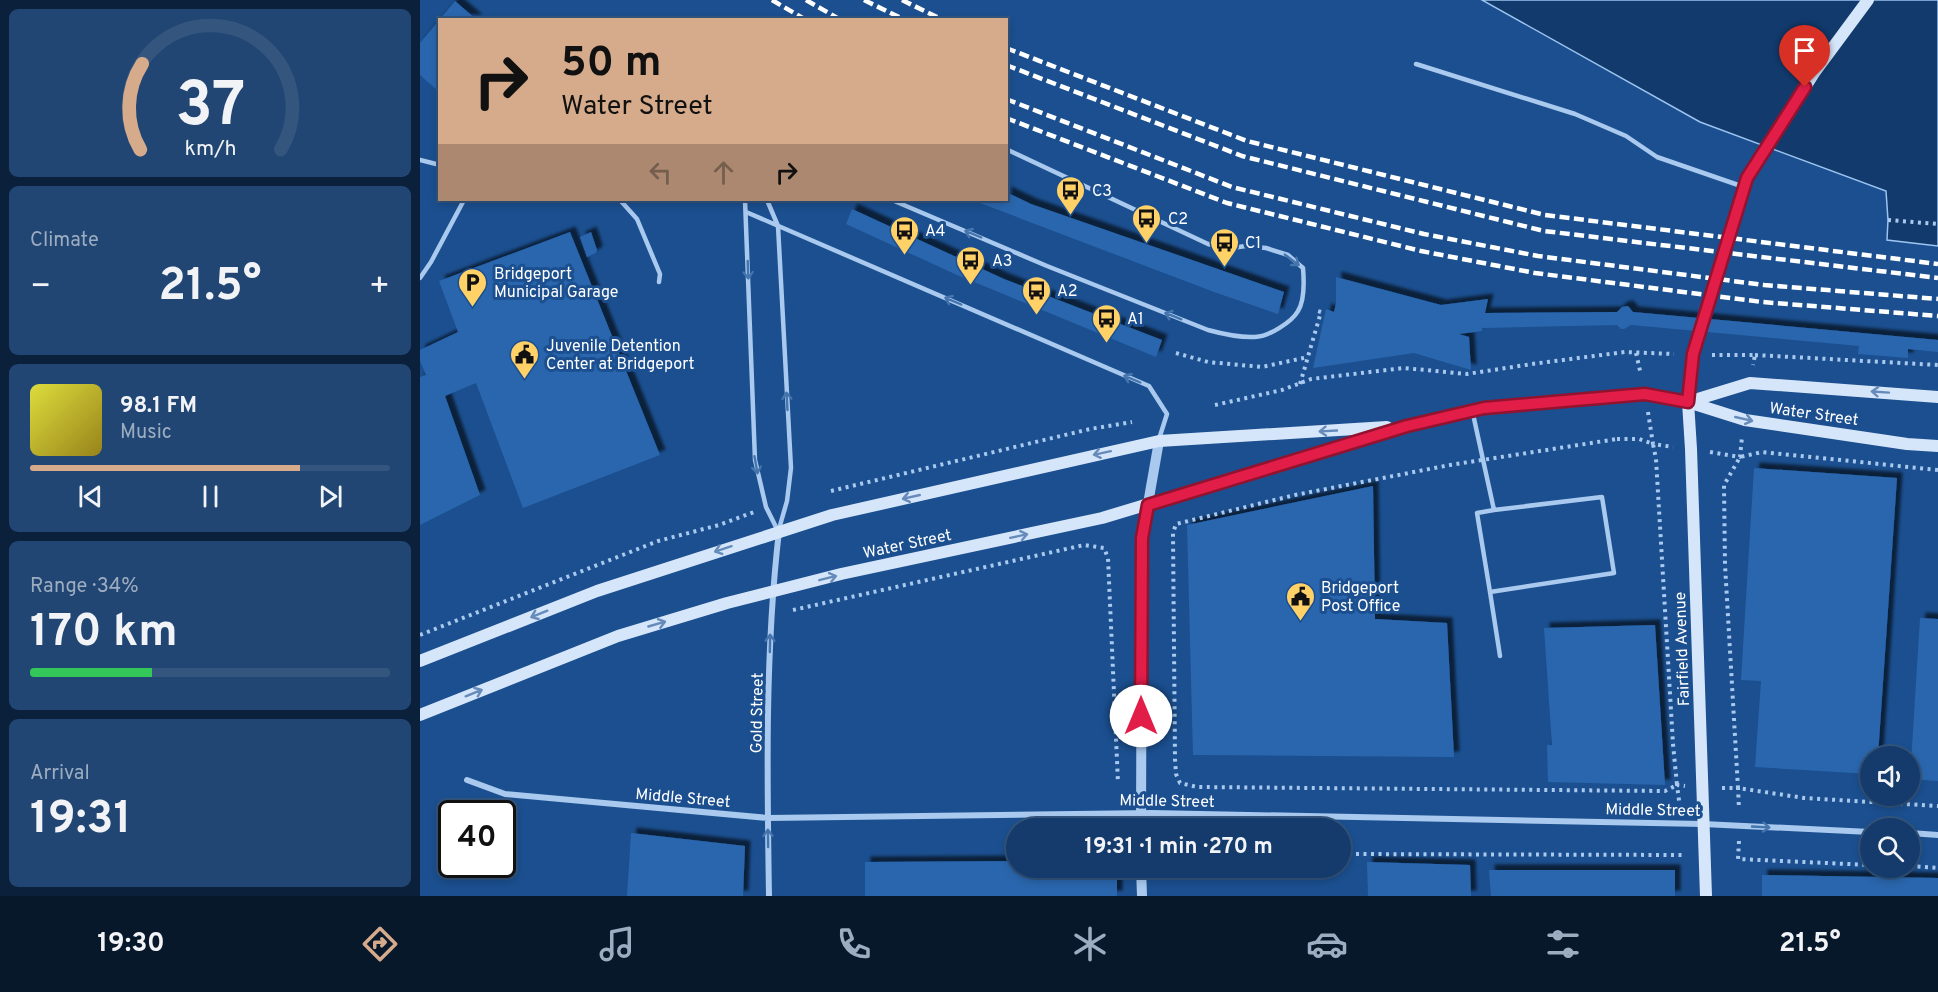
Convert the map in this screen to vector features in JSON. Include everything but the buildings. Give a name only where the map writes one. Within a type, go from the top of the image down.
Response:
[{"type":"main road","name":"Fairfield Avenue","points":[[1706,896],[1692,449],[1688,402],[1693,354],[1745,183],[1814,73],[1868,0]]},
{"type":"main road","name":"Water Street","points":[[1688,402],[1750,383],[1938,397]]},
{"type":"main road","name":"Water Street","points":[[420,715],[618,636],[727,603],[841,574],[1102,518],[1407,426],[1484,408],[1645,394],[1688,402],[1745,420],[1907,444],[1938,446]]},
{"type":"main road","name":"Water Street","points":[[420,661],[597,591],[832,515],[1159,441],[1407,426]]},
{"type":"street","points":[[1141,818],[1142,538],[1159,441]]},
{"type":"street","name":"Gold Street","points":[[769,896],[771,592],[778,531]]},
{"type":"street","name":"Middle Street","points":[[467,780],[505,794],[768,818],[1141,813],[1703,824],[1860,832]]},
{"type":"street","points":[[1920,834],[1938,835]]},
{"type":"street","points":[[1141,878],[1142,896]]},
{"type":"lane","points":[[1416,64],[1575,114],[1626,136],[1657,157],[1745,183]]},
{"type":"lane","points":[[894,201],[1047,266],[1208,330],[1257,338],[1279,330],[1299,310],[1304,284],[1303,268],[1288,255],[1266,248],[1245,246],[1227,249],[1208,244],[1008,150]]},
{"type":"lane","points":[[420,160],[438,164]]},
{"type":"lane","points":[[420,278],[463,201]]},
{"type":"lane","points":[[621,201],[637,219],[660,274],[659,282]]},
{"type":"lane","points":[[745,201],[755,460],[766,507],[778,531]]},
{"type":"lane","points":[[767,201],[778,226],[791,468],[787,501],[778,531]]},
{"type":"lane","points":[[746,212],[1149,386],[1167,414],[1159,441]]},
{"type":"lane","points":[[1472,411],[1494,510]]},
{"type":"lane","points":[[1490,592],[1614,573],[1602,497],[1477,513],[1500,656]]},
{"type":"path","points":[[1888,220],[1938,224]]},
{"type":"path","points":[[1300,305],[1321,312],[1300,384]]},
{"type":"path","points":[[1176,353],[1208,362],[1262,367],[1308,357]]},
{"type":"path","points":[[1755,356],[1938,365]]},
{"type":"path","points":[[1215,405],[1272,393],[1311,379],[1404,368]]},
{"type":"path","points":[[831,490],[1079,432],[1132,422]]},
{"type":"path","points":[[1617,439],[1639,439],[1653,444],[1656,459],[1677,785],[1665,791],[1197,788],[1180,783],[1176,774],[1175,759],[1173,532],[1176,524],[1295,495],[1483,460],[1617,439]]},
{"type":"path","points":[[1938,470],[1762,452],[1740,457],[1724,485],[1725,565],[1738,788],[1804,798],[1938,806]]},
{"type":"path","points":[[420,635],[658,541],[719,525]]},
{"type":"path","points":[[793,610],[1084,545],[1104,548],[1108,558],[1118,783]]},
{"type":"path","points":[[1738,859],[1860,865]]},
{"type":"path","points":[[1920,867],[1938,868]]},
{"type":"water","points":[[1482,0],[1938,0],[1938,246],[1887,240],[1886,191],[1700,122]]},
{"type":"railway","points":[[772,0],[803,18]]},
{"type":"railway","points":[[806,0],[838,18]]},
{"type":"railway","points":[[864,0],[901,18]]},
{"type":"railway","points":[[902,0],[939,18]]},
{"type":"railway","points":[[1008,49],[1247,141],[1545,215],[1938,264]]},
{"type":"railway","points":[[1008,66],[1242,156],[1544,231],[1938,278]]},
{"type":"railway","points":[[1008,100],[1232,187],[1424,234],[1538,256],[1764,285],[1938,299]]},
{"type":"railway","points":[[1008,119],[1227,203],[1421,251],[1535,273],[1762,302],[1938,316]]},
{"type":"place","name":"C3","points":[[1071,216]]},
{"type":"place","name":"C2","points":[[1147,244]]},
{"type":"place","name":"A4","points":[[904,256]]},
{"type":"place","name":"C1","points":[[1224,268]]},
{"type":"place","name":"A3","points":[[971,286]]},
{"type":"place","name":"Bridgeport Municipal Garage","points":[[473,308]]},
{"type":"place","name":"A2","points":[[1036,316]]},
{"type":"place","name":"A1","points":[[1106,344]]},
{"type":"place","name":"Juvenile Detention Center at Bridgeport","points":[[525,380]]},
{"type":"place","name":"Bridgeport Post Office","points":[[1300,622]]},
{"type":"route","points":[[1141,716],[1142,538],[1148,505],[1407,426],[1484,408],[1645,394],[1688,402],[1693,354],[1747,178],[1805,87]]}]
